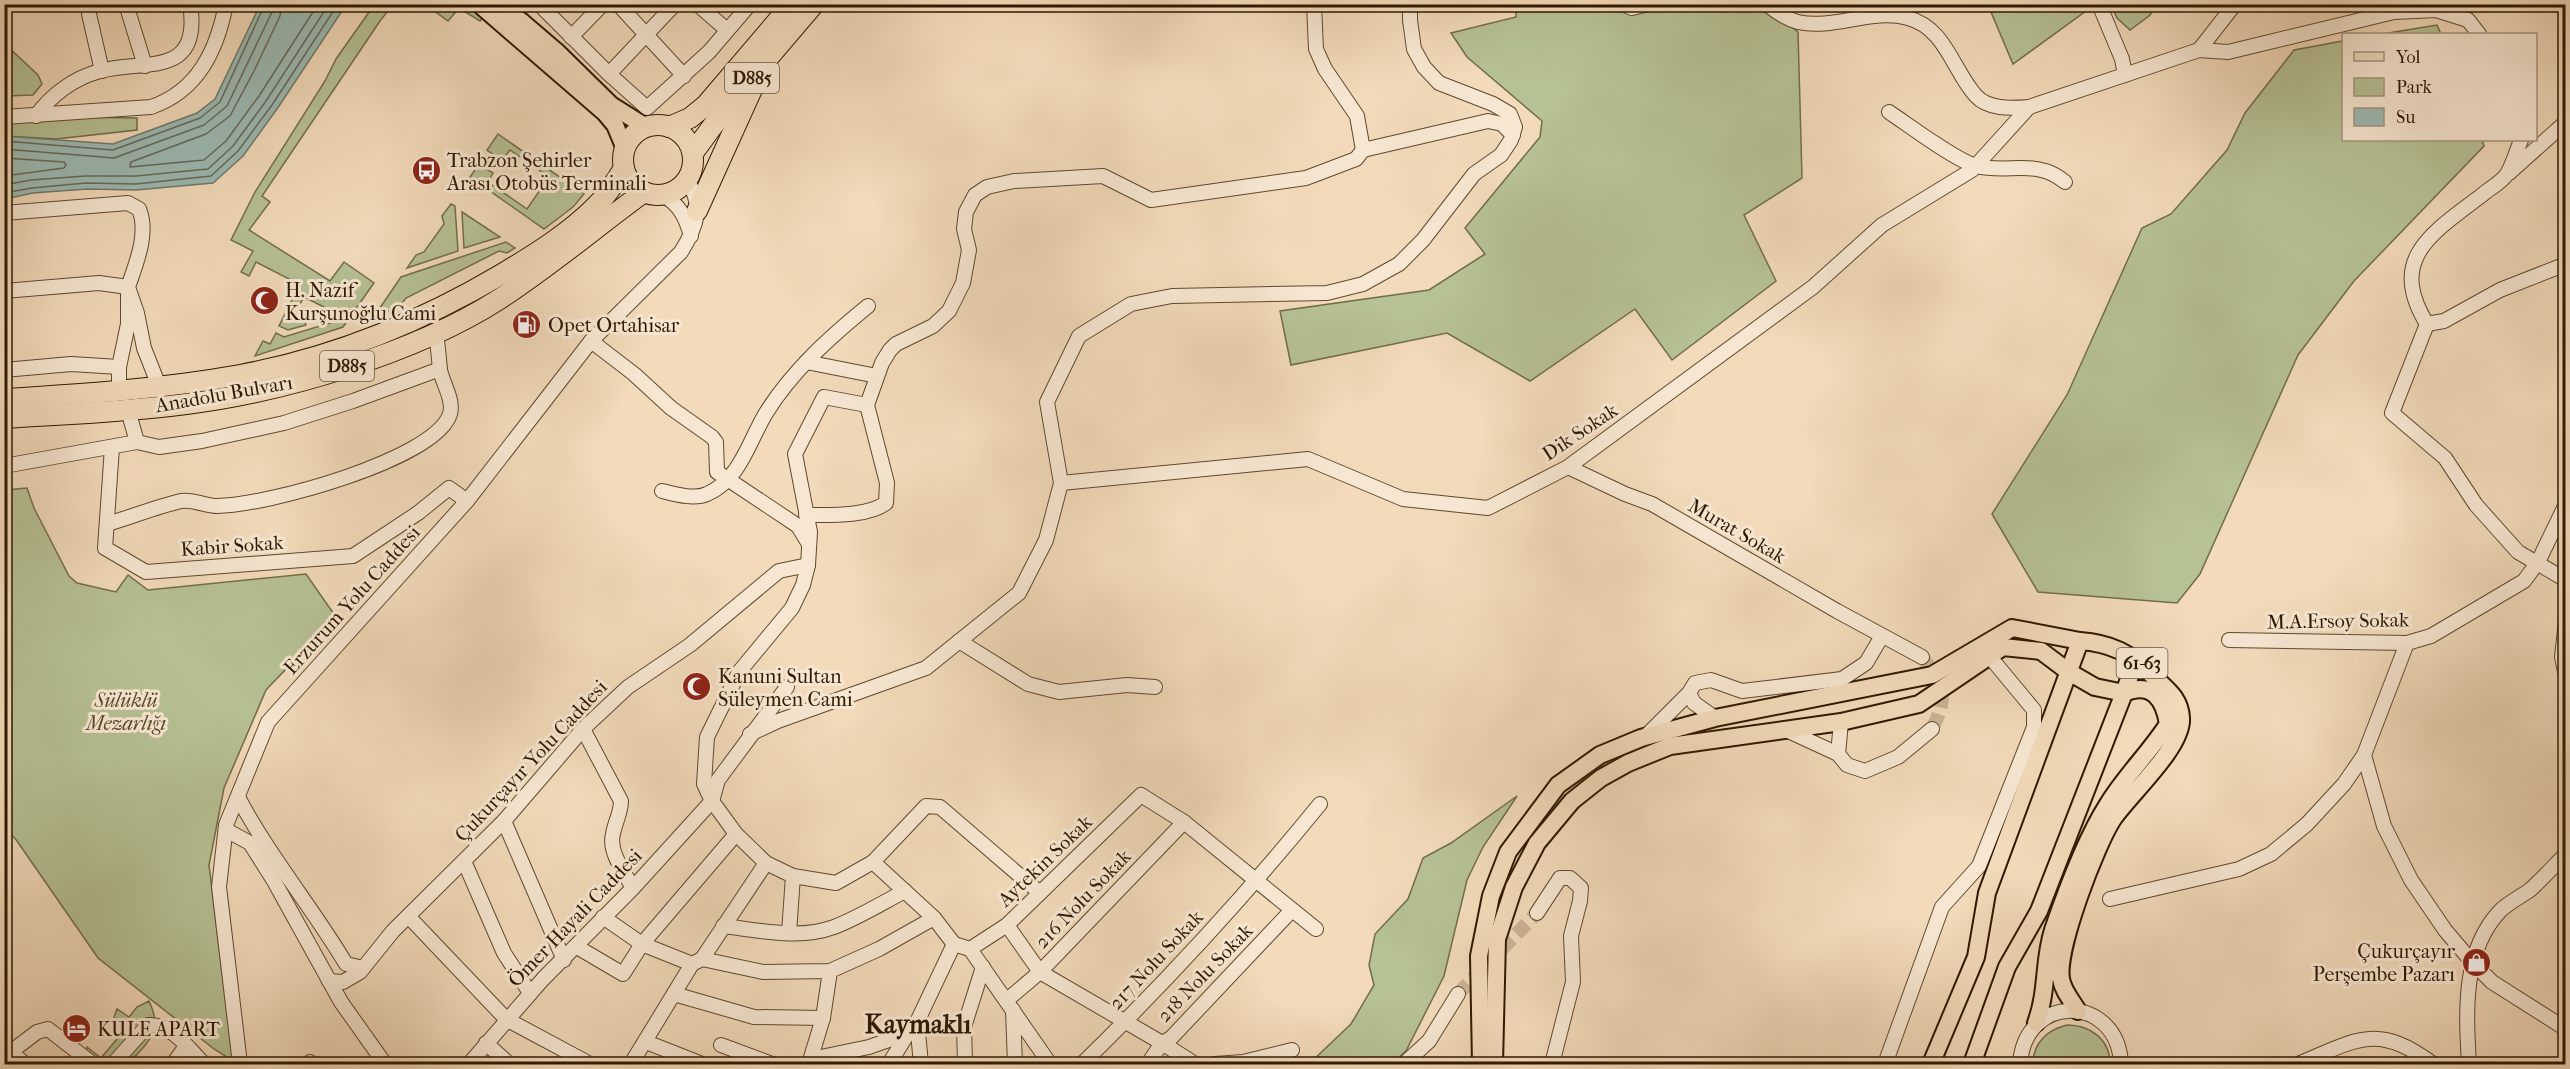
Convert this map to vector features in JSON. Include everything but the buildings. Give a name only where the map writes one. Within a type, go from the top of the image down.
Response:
[{"type":"highway","name":"D885","points":[[669,127],[690,118],[706,105],[792,4]]},
{"type":"highway","name":"D885","points":[[693,153],[728,105],[814,4]]},
{"type":"highway","points":[[697,211],[761,69]]},
{"type":"highway","name":"Anadolu Bulvarı","points":[[4,399],[119,391],[241,374],[318,355],[375,336],[429,314],[512,268],[562,233],[597,204],[624,159],[635,134],[647,118]]},
{"type":"highway","points":[[647,118],[685,137],[693,153],[693,163],[687,181]]},
{"type":"highway","points":[[624,159],[628,178],[654,194]]},
{"type":"highway","name":"Anadolu Bulvarı","points":[[4,418],[186,404],[297,381],[351,365],[436,334],[497,300],[654,194],[672,193],[687,181]]},
{"type":"main road","points":[[479,4],[605,113],[615,125],[624,159]]},
{"type":"main road","points":[[496,4],[521,21],[556,51],[611,105],[647,118]]},
{"type":"main road","points":[[1481,1065],[1479,956],[1491,896],[1508,852],[1558,785],[1600,755],[1645,736],[1715,718],[1932,675],[2012,628],[2080,641],[1987,893],[1976,957],[1931,1065]]},
{"type":"main road","name":"61-63","points":[[2078,1011],[2066,994],[2061,978],[2066,935],[2112,820],[2176,741],[2182,721],[2179,704],[2167,687],[2136,659],[2118,648],[2099,642],[2080,641]]},
{"type":"main road","points":[[1494,1065],[1497,939],[1514,887],[1537,843],[1572,801],[1601,778],[1628,763],[1670,746],[1842,722],[1919,704],[2003,647],[2041,651],[2069,672]]},
{"type":"main road","name":"61-63","points":[[1972,1065],[2007,967],[2039,911],[2136,659]]},
{"type":"main road","name":"61-63","points":[[2036,1023],[2044,1004],[2047,953],[2053,931],[2094,828],[2109,802],[2156,743],[2168,724],[2165,706],[2150,690],[2136,688],[2124,693],[2095,687],[2069,672]]},
{"type":"street","points":[[126,4],[145,66]]},
{"type":"street","points":[[36,116],[49,98],[76,82],[102,71],[163,64],[179,54],[188,43],[192,16],[190,4]]},
{"type":"street","points":[[4,117],[151,107],[171,100],[192,81],[213,52],[221,33],[226,4]]},
{"type":"street","points":[[539,4],[609,74],[647,118],[750,4]]},
{"type":"street","points":[[571,37],[603,4]]},
{"type":"street","points":[[618,4],[684,76]]},
{"type":"street","points":[[609,74],[675,4]]},
{"type":"street","points":[[698,4],[728,30]]},
{"type":"street","points":[[1314,4],[1316,49],[1325,69],[1357,116],[1363,150]]},
{"type":"street","points":[[750,734],[926,668],[1019,593],[1046,540],[1061,483],[1047,402],[1079,336],[1131,304],[1172,296],[1327,293],[1363,284],[1400,264],[1424,240],[1474,174],[1501,155],[1515,127],[1510,114],[1493,104],[1439,82],[1424,67],[1414,49],[1410,4]]},
{"type":"street","points":[[1623,4],[1632,8],[1648,4]]},
{"type":"street","points":[[1766,4],[1798,22],[1815,23],[1870,16],[1909,18],[1931,31],[1946,47],[1977,98],[2002,108],[2029,107],[2199,50],[2228,52],[2394,12],[2436,10],[2468,20]]},
{"type":"street","points":[[2099,4],[2122,59],[2126,75]]},
{"type":"street","points":[[2199,50],[2235,4]]},
{"type":"street","points":[[2457,4],[2478,33]]},
{"type":"street","points":[[89,14],[102,71]]},
{"type":"street","name":"Dik Sokak","points":[[1061,483],[1308,459],[1403,499],[1488,508],[1568,467],[1813,287],[1882,225],[1976,166],[2029,107]]},
{"type":"street","points":[[1889,112],[1948,151],[1976,166],[2037,168],[2054,172],[2065,182]]},
{"type":"street","points":[[807,515],[841,515],[879,508],[886,503],[887,483],[867,405],[882,363],[896,344],[933,326],[949,311],[963,283],[969,250],[964,229],[966,212],[975,195],[987,187],[1014,181],[1103,176],[1151,200],[1306,178],[1356,159],[1363,150],[1488,121],[1502,124],[1513,135]]},
{"type":"street","points":[[2565,122],[2506,176],[2432,234],[2417,255],[2411,269],[2410,281],[2413,296],[2427,324],[2392,413],[2445,458],[2476,505],[2518,552],[2565,580]]},
{"type":"street","points":[[2506,176],[2521,141]]},
{"type":"street","name":"Erzurum Yolu Caddesi","points":[[240,1065],[219,887],[226,831],[268,722],[467,501],[591,340],[681,252],[691,236],[698,202],[694,190],[687,181]]},
{"type":"street","points":[[654,194],[674,202],[682,212],[691,236]]},
{"type":"street","points":[[4,213],[128,203],[139,210],[144,225],[128,287],[128,324],[119,367],[119,391]]},
{"type":"street","points":[[2427,324],[2444,321],[2500,290],[2565,264]]},
{"type":"street","points":[[4,291],[99,283],[128,287]]},
{"type":"street","points":[[128,287],[137,313],[150,387],[136,409],[136,442]]},
{"type":"street","points":[[662,491],[676,495],[706,495],[728,479],[745,455],[766,413],[806,362],[868,306]]},
{"type":"street","points":[[107,524],[184,501],[217,506],[273,500],[324,486],[386,461],[422,443],[445,426],[451,405],[440,369],[436,334]]},
{"type":"street","points":[[591,340],[634,374],[671,408],[712,436],[716,442],[717,472],[798,526],[809,544]]},
{"type":"street","points":[[806,362],[877,376]]},
{"type":"street","points":[[4,370],[71,364],[119,367]]},
{"type":"street","points":[[4,466],[136,442],[159,447],[202,441],[284,423],[440,369]]},
{"type":"street","points":[[867,405],[824,397],[795,454],[807,515],[808,565],[792,608],[739,672],[707,737],[704,784],[712,801],[736,834],[766,863],[793,876],[836,883],[873,862],[926,806],[940,807],[1040,893]]},
{"type":"street","name":"Kabir Sokak","points":[[112,447],[105,548],[146,572],[353,556],[418,513],[449,488],[467,501]]},
{"type":"street","name":"Murat Sokak","points":[[1568,467],[1652,504],[1922,657]]},
{"type":"street","name":"M.A.Ersoy Sokak","points":[[2229,640],[2407,643],[2431,636],[2524,581],[2538,562],[2565,504]]},
{"type":"street","name":"Çukurçayır Yolu Caddesi","points":[[329,981],[343,982],[351,979],[363,968],[393,931],[504,821],[583,729],[627,687],[690,645],[779,571],[808,565]]},
{"type":"street","points":[[2565,621],[2562,657],[2565,676]]},
{"type":"street","points":[[1645,736],[1689,693],[1695,683],[1711,680],[1742,691],[1842,679],[1866,663],[1882,636]]},
{"type":"street","points":[[959,641],[1028,684],[1059,692],[1127,684],[1155,687]]},
{"type":"street","points":[[2110,898],[2239,869],[2271,854],[2307,824],[2344,784],[2364,755],[2407,643]]},
{"type":"street","points":[[1885,1065],[1942,907],[1980,866],[2034,727],[2034,710],[1990,657]]},
{"type":"street","points":[[712,801],[718,780],[787,687]]},
{"type":"street","points":[[1689,693],[1694,703],[1715,718]]},
{"type":"street","points":[[1838,754],[1842,722]]},
{"type":"street","points":[[583,729],[621,801],[621,811],[612,837],[612,847],[633,888]]},
{"type":"street","points":[[1786,730],[1838,754],[1847,765],[1865,771],[1898,757],[1932,729]]},
{"type":"street","points":[[2364,755],[2384,826],[2411,880],[2445,930],[2492,982],[2565,1029]]},
{"type":"street","name":"Aytekin Sokak","points":[[970,949],[1007,925],[1141,795],[1184,822]]},
{"type":"street","points":[[238,797],[252,824],[346,964],[363,968]]},
{"type":"street","name":"Ömer Hayali Caddesi","points":[[477,1061],[486,1043],[506,1019],[633,888],[712,801]]},
{"type":"street","name":"217 Nolu Sokak","points":[[1082,1065],[1257,881],[1320,804]]},
{"type":"street","points":[[504,821],[564,960]]},
{"type":"street","points":[[1184,822],[1316,929]]},
{"type":"street","name":"216 Nolu Sokak","points":[[1010,1005],[1184,822]]},
{"type":"street","points":[[226,831],[250,843],[277,886],[341,1002],[385,1065]]},
{"type":"street","points":[[577,947],[623,974],[642,944],[736,834]]},
{"type":"street","points":[[2469,1065],[2468,990],[2473,963],[2481,939],[2500,911],[2530,889],[2565,854]]},
{"type":"street","points":[[465,861],[504,953],[530,993]]},
{"type":"street","points":[[873,862],[934,918],[954,944],[970,949],[1050,1065]]},
{"type":"street","points":[[631,1065],[674,994],[766,863]]},
{"type":"street","points":[[789,933],[793,876]]},
{"type":"street","points":[[1537,913],[1560,878],[1570,878],[1581,888],[1571,936],[1573,982],[1552,1065]]},
{"type":"street","points":[[277,886],[291,880]]},
{"type":"street","points":[[723,926],[789,933],[834,927],[905,891]]},
{"type":"street","name":"218 Nolu Sokak","points":[[1148,1065],[1162,1043],[1171,1038],[1292,910]]},
{"type":"street","points":[[409,917],[506,1019],[581,1063]]},
{"type":"street","points":[[603,917],[642,944],[697,962],[763,972],[830,971],[879,949],[934,918]]},
{"type":"street","points":[[1007,925],[1040,972],[1162,1043],[1194,1065]]},
{"type":"street","points":[[889,1065],[906,1034],[917,1022],[954,944]]},
{"type":"street","points":[[965,1065],[964,1027],[983,967]]},
{"type":"street","points":[[810,1062],[823,1018],[830,971]]},
{"type":"street","points":[[674,994],[754,1017],[823,1018]]},
{"type":"street","points":[[1404,1065],[1429,1041],[1458,994]]},
{"type":"street","points":[[1010,1005],[1015,1065]]},
{"type":"street","points":[[2020,1065],[2024,1042],[2036,1023],[2056,1013],[2078,1011],[2093,1016],[2105,1024],[2131,1065]]},
{"type":"street","points":[[917,1022],[921,1065]]},
{"type":"street","points":[[113,1065],[148,1025],[158,1024],[174,1034],[204,1065]]},
{"type":"street","points":[[25,1065],[7,1050],[37,1032],[48,1029],[93,1065]]},
{"type":"street","points":[[810,1062],[869,1047],[906,1034]]},
{"type":"street","points":[[2298,1065],[2358,1039],[2385,1038],[2408,1048],[2433,1065]]},
{"type":"street","points":[[646,1042],[702,1065]]},
{"type":"street","points":[[486,1043],[509,1065]]},
{"type":"street","points":[[721,1045],[772,1065]]},
{"type":"street","points":[[173,1065],[186,1046]]},
{"type":"street","points":[[1215,1065],[1243,1062],[1292,1050]]},
{"type":"street","points":[[2120,1050],[2121,1065]]},
{"type":"green space","points":[[1516,4],[1652,4],[1663,10],[1668,5],[1763,5],[1798,32],[1802,178],[1744,215],[1776,281],[1672,360],[1635,309],[1530,381],[1447,333],[1291,365],[1280,311],[1429,290],[1485,254],[1465,228],[1540,137],[1542,121],[1467,57],[1451,33],[1516,17]]},
{"type":"green space","points":[[374,5],[403,5],[387,12],[380,21],[262,196],[270,202],[249,230],[330,281],[344,262],[374,283],[343,327],[255,356],[263,341],[270,344],[276,333],[284,337],[330,323],[330,317],[324,313],[324,307],[304,297],[296,311],[303,315],[306,325],[288,330],[279,326],[295,294],[290,291],[295,282],[256,262],[249,276],[241,272],[253,251],[231,240],[255,192],[325,81],[336,59]]},
{"type":"green space","points":[[437,5],[465,5],[482,18],[480,21],[459,8],[448,21],[433,10]]},
{"type":"green space","points":[[1988,5],[2083,5],[2086,11],[2013,64]]},
{"type":"green space","points":[[2111,5],[2158,5],[2149,16],[2130,30],[2117,18]]},
{"type":"green space","points":[[2437,25],[2441,33],[2388,33]]},
{"type":"green space","points":[[2342,41],[2342,141],[2482,141],[2484,146],[2354,281],[2298,355],[2200,574],[2177,603],[2038,592],[1992,514],[2067,395],[2142,228],[2171,214],[2227,150],[2245,113],[2294,50]]},
{"type":"green space","points":[[4,43],[38,75],[42,84],[33,95],[5,96]]},
{"type":"green space","points":[[5,116],[137,118],[137,130],[56,139],[5,136]]},
{"type":"green space","points":[[498,134],[584,194],[573,207],[544,229],[470,177],[479,164],[493,173],[488,182],[527,209],[549,177],[510,150],[501,161],[487,150]]},
{"type":"green space","points":[[451,204],[455,206],[458,251],[407,268],[416,255],[424,252],[444,224],[442,216]]},
{"type":"green space","points":[[462,212],[500,237],[464,248]]},
{"type":"green space","points":[[506,242],[515,248],[507,253],[499,251],[406,298],[399,307],[373,318],[401,277]]},
{"type":"green space","name":"Sülüklü Mezarlığı","points":[[27,488],[34,508],[69,576],[77,583],[116,592],[128,575],[148,590],[306,574],[336,617],[266,690],[224,788],[209,865],[233,1061],[214,1049],[98,958],[5,827],[5,490]]},
{"type":"green space","points":[[1517,796],[1483,847],[1467,880],[1444,976],[1406,1051],[1391,1064],[1309,1064],[1351,1024],[1374,985],[1369,965],[1375,934],[1408,899],[1423,858],[1451,843]]},
{"type":"green space","points":[[149,1001],[155,1021],[152,1036],[128,1064],[84,1064],[87,1047],[101,1058],[122,1033],[112,1023],[117,1009],[129,1017],[137,1007]]},
{"type":"green space","points":[[2067,1025],[2083,1028],[2097,1035],[2107,1047],[2110,1064],[2033,1064],[2038,1044],[2042,1038],[2053,1030]]},
{"type":"water","points":[[260,5],[346,5],[243,156],[213,183],[136,190],[87,189],[33,193],[5,199],[5,136],[113,144],[197,113],[215,99]]},
{"type":"tunnel","points":[[1922,657],[1935,675],[1941,691],[1941,708],[1932,729]]},
{"type":"tunnel","points":[[1458,994],[1537,913]]},
{"type":"place","name":"Trabzon Şehirler Arası Otobüs Terminali","points":[[426,171]]},
{"type":"place","name":"H. Nazif Kurşunoğlu Cami","points":[[264,301]]},
{"type":"place","name":"Opet Ortahisar","points":[[527,325]]},
{"type":"place","name":"Kanuni Sultan Süleymen Cami","points":[[697,687]]},
{"type":"place","name":"Çukurçayır Perşembe Pazarı","points":[[2476,962]]},
{"type":"place","name":"KULE APART","points":[[76,1029]]},
{"type":"district","name":"Kaymaklı","points":[[918,1024]]}]
